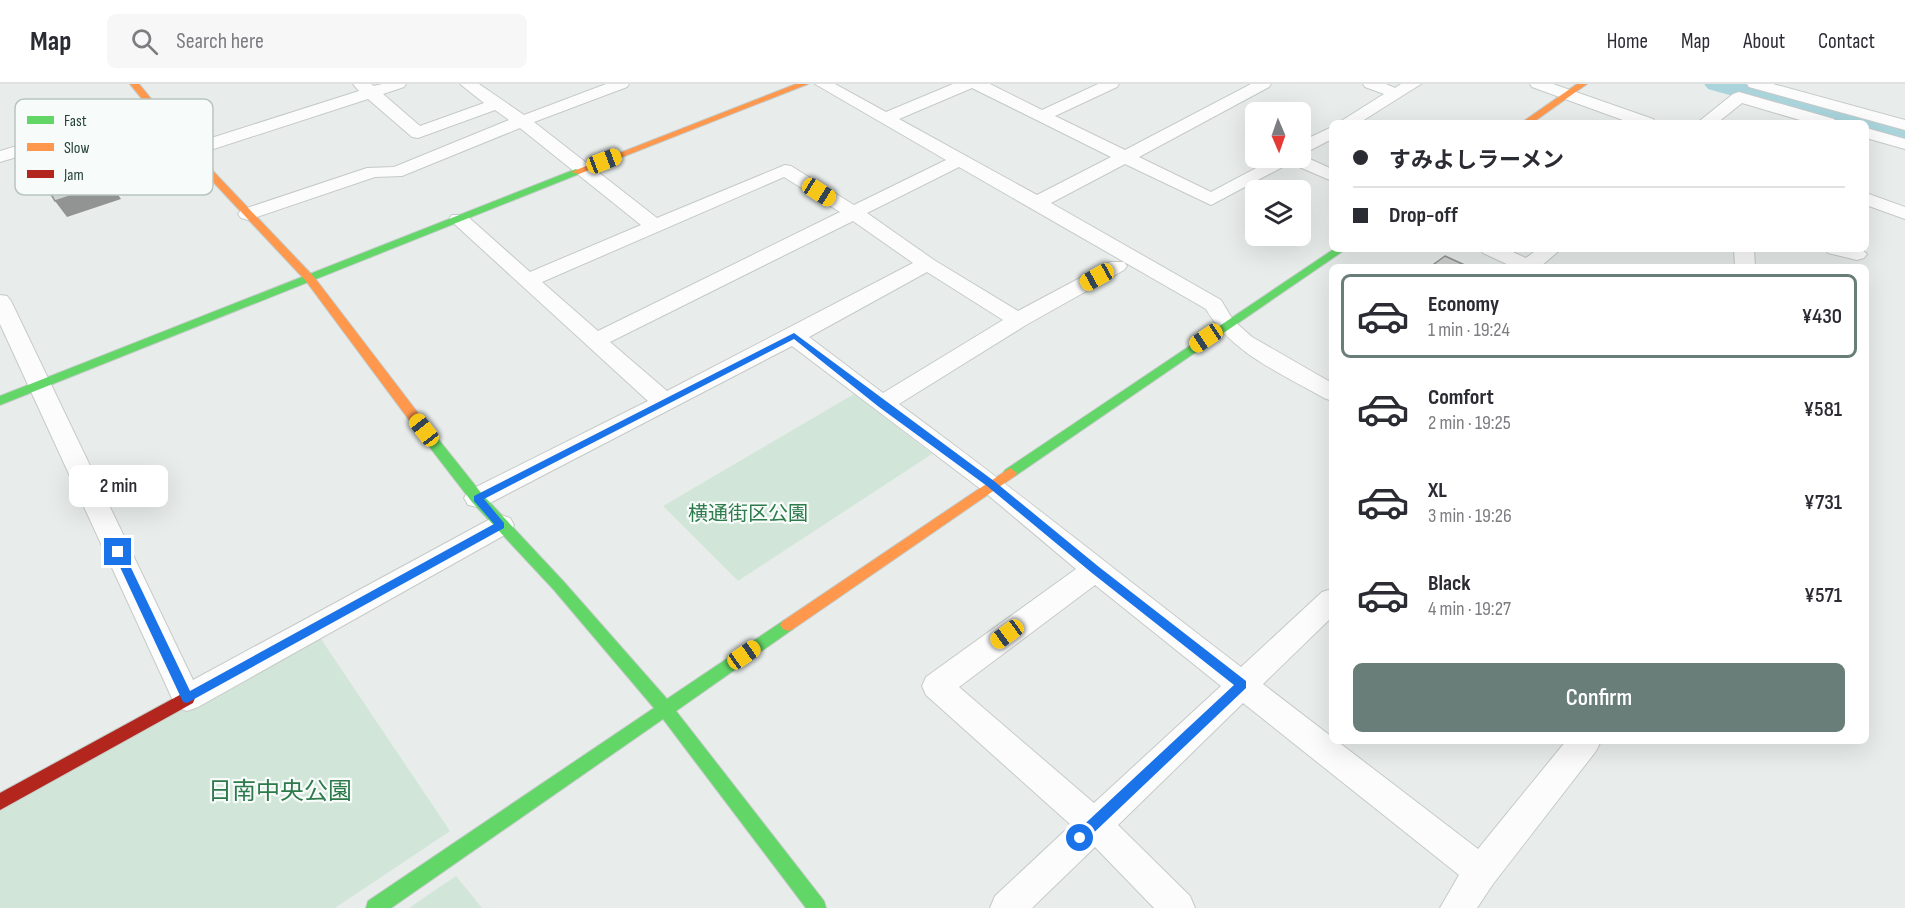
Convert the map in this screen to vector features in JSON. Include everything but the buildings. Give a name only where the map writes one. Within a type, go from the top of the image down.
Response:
[{"type":"street","points":[[134,84],[146,99]]},
{"type":"street","points":[[213,142],[365,88],[398,84]]},
{"type":"street","points":[[468,84],[522,121],[655,226]]},
{"type":"street","points":[[570,84],[587,96]]},
{"type":"street","points":[[248,214],[373,172],[396,172],[621,84]]},
{"type":"street","points":[[823,84],[885,119],[1117,266],[1200,313],[1225,324]]},
{"type":"street","points":[[885,119],[967,84]]},
{"type":"street","points":[[977,84],[1211,199],[1268,168]]},
{"type":"street","points":[[1044,115],[1111,84]]},
{"type":"street","points":[[1037,202],[1263,84]]},
{"type":"street","points":[[1371,84],[1397,94]]},
{"type":"street","points":[[1352,120],[1413,84]]},
{"type":"street","points":[[1538,84],[1639,120]]},
{"type":"street","points":[[1530,120],[1583,84]]},
{"type":"street","points":[[1755,84],[1905,125]]},
{"type":"street","points":[[1816,101],[1826,84]]},
{"type":"street","points":[[0,401],[798,85],[953,164],[1037,202],[1214,305],[1225,324],[1244,342],[1329,391]]},
{"type":"street","points":[[365,88],[418,133],[496,104]]},
{"type":"street","points":[[1710,120],[1739,97],[1818,120]]},
{"type":"street","points":[[1311,144],[1329,134]]},
{"type":"street","points":[[1869,134],[1905,144]]},
{"type":"street","points":[[0,157],[15,152]]},
{"type":"street","points":[[595,341],[953,164]]},
{"type":"street","points":[[1311,166],[1329,175]]},
{"type":"street","points":[[528,280],[785,170],[854,213],[927,264],[1018,320]]},
{"type":"street","points":[[213,177],[310,279],[384,380],[477,498],[559,586],[665,709],[817,908]]},
{"type":"street","points":[[1869,200],[1905,213]]},
{"type":"street","points":[[459,219],[664,402]]},
{"type":"street","points":[[375,908],[1225,324],[1336,252]]},
{"type":"street","points":[[1496,252],[1522,264]]},
{"type":"street","points":[[1532,264],[1547,252]]},
{"type":"street","points":[[1844,252],[1858,257]]},
{"type":"street","points":[[477,498],[794,336],[927,264]]},
{"type":"street","points":[[882,404],[1018,320],[1117,266]]},
{"type":"street","points":[[0,301],[187,698]]},
{"type":"street","points":[[794,336],[991,484],[1095,570],[1481,872]]},
{"type":"street","points":[[0,802],[501,525]]},
{"type":"street","points":[[1095,570],[937,686],[1094,824],[1178,908]]},
{"type":"street","points":[[1007,908],[1329,603]]},
{"type":"street","points":[[1457,908],[1481,872],[1583,744]]},
{"type":"green space","name":"横通街区公園","points":[[854,394],[932,454],[738,581],[663,506]]},
{"type":"green space","name":"日南中央公園","points":[[317,633],[450,831],[335,908],[0,908],[0,809]]},
{"type":"green space","points":[[456,876],[482,908],[409,908]]},
{"type":"waterway","points":[[1717,84],[1849,120]]},
{"type":"waterway","points":[[1869,126],[1905,135]]},
{"type":"traffic: fast","points":[[0,401],[576,172]]},
{"type":"traffic: fast","points":[[1010,473],[1337,252]]},
{"type":"traffic: fast","points":[[426,433],[477,498],[559,586],[665,709],[817,908]]},
{"type":"traffic: fast","points":[[375,908],[788,625]]},
{"type":"traffic: slow","points":[[134,84],[146,99]]},
{"type":"traffic: slow","points":[[576,172],[804,84]]},
{"type":"traffic: slow","points":[[1530,120],[1583,84]]},
{"type":"traffic: slow","points":[[213,176],[310,279],[426,433]]},
{"type":"traffic: slow","points":[[788,625],[1010,473]]},
{"type":"traffic: jam","points":[[0,802],[187,698]]},
{"type":"route","points":[[118,552],[187,698],[501,525],[477,498],[794,336],[991,484],[1095,570],[1242,684],[1080,838]]}]
